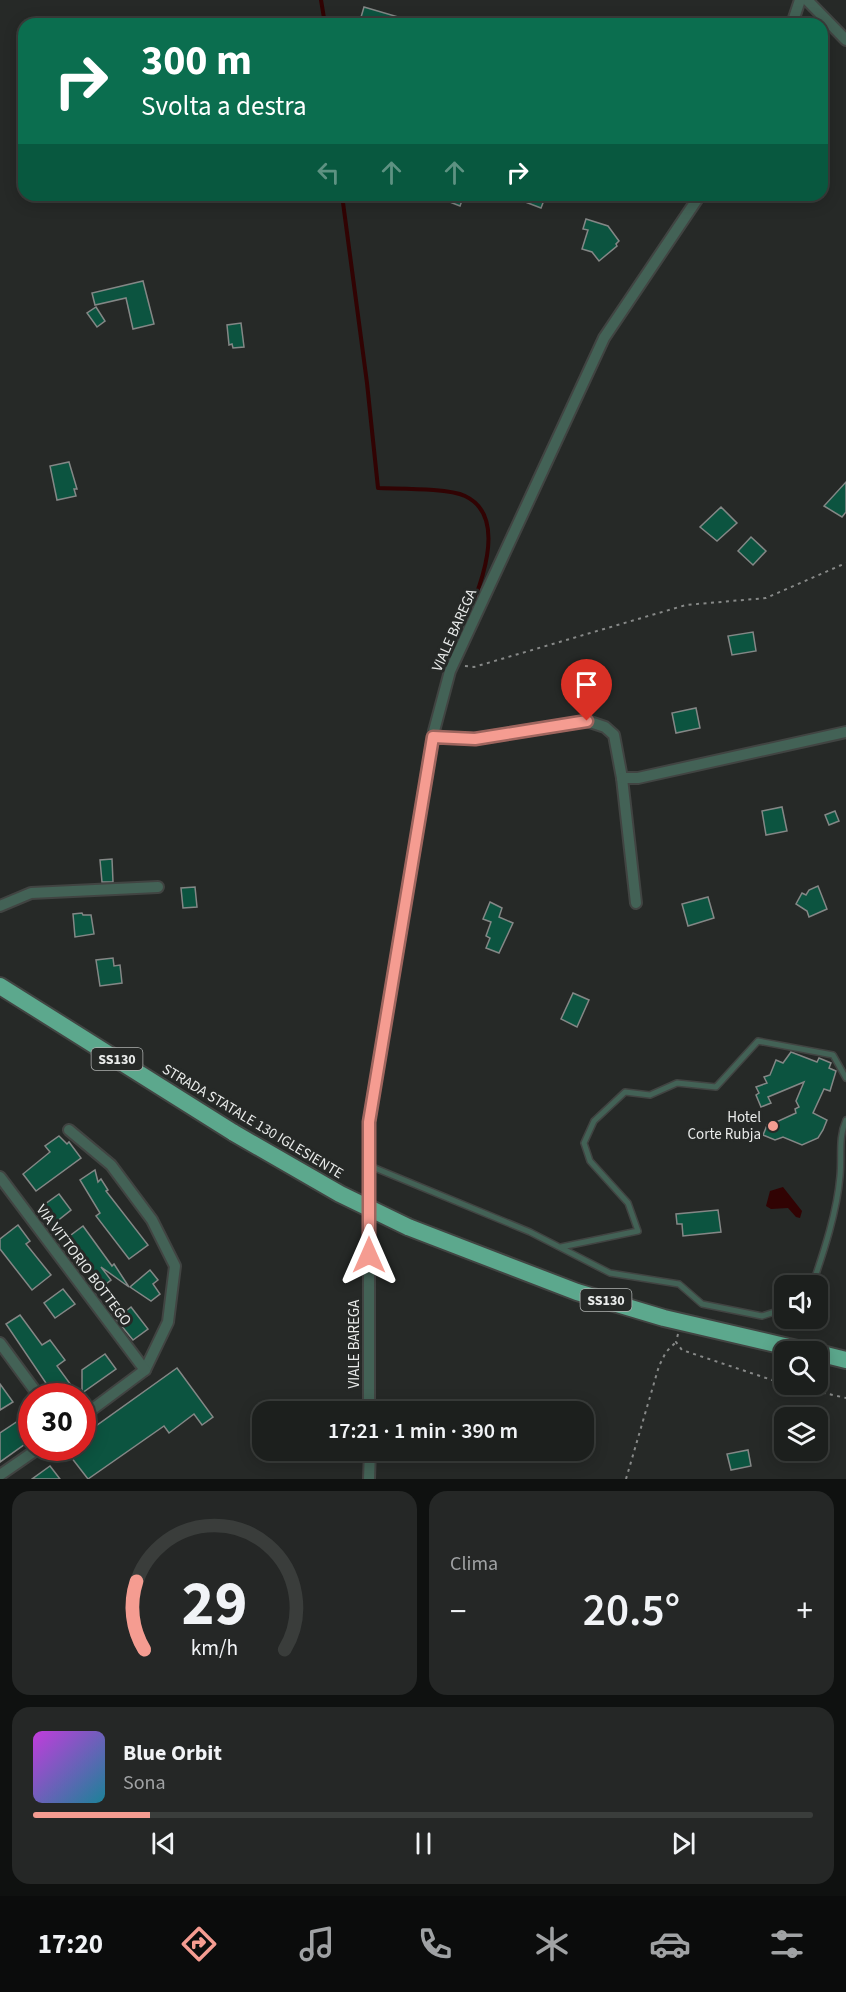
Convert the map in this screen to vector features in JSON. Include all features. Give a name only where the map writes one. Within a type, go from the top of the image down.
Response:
[{"type":"highway","name":"STRADA STATALE 130 IGLESIENTE","points":[[0,986],[312,1180],[408,1227],[577,1292],[680,1322],[774,1344]]},
{"type":"highway","points":[[828,1356],[846,1360]]},
{"type":"street","points":[[794,18],[800,0]]},
{"type":"street","points":[[807,0],[825,18]]},
{"type":"street","points":[[828,22],[846,40]]},
{"type":"street","name":"VIALE BAREGA","points":[[369,1401],[369,1122],[433,737],[453,665],[604,338],[696,201]]},
{"type":"street","points":[[433,737],[475,739],[587,721],[605,727],[614,735],[622,778],[636,903]]},
{"type":"street","points":[[622,778],[638,778],[846,732]]},
{"type":"street","points":[[0,906],[31,893],[158,888]]},
{"type":"street","points":[[69,1130],[111,1165],[152,1220],[175,1266],[168,1322],[145,1370],[96,1406]]},
{"type":"street","name":"VIA VITTORIO BOTTEGO","points":[[0,1177],[145,1370]]},
{"type":"street","points":[[0,1343],[29,1383]]},
{"type":"street","points":[[0,1475],[20,1461]]},
{"type":"street","points":[[369,1479],[370,1461]]},
{"type":"lane","points":[[561,1247],[638,1231],[628,1203],[590,1161],[584,1143],[594,1121],[626,1092],[650,1095],[677,1083],[716,1087],[758,1041],[833,1055],[846,1078]]},
{"type":"lane","points":[[816,1275],[840,1177],[841,1132],[846,1120]]},
{"type":"lane","points":[[369,1165],[561,1247],[610,1273],[679,1284],[702,1304],[762,1316],[774,1312]]},
{"type":"path","points":[[453,665],[474,667],[686,605],[766,598],[782,594],[846,563]]},
{"type":"path","points":[[626,1479],[659,1366],[666,1352],[676,1342],[680,1322]]},
{"type":"path","points":[[676,1342],[682,1350],[774,1380]]},
{"type":"path","points":[[828,1394],[846,1398]]},
{"type":"shaded area","points":[[783,1187],[802,1211],[800,1218],[788,1208],[771,1209],[766,1206],[770,1191]]},
{"type":"building","points":[[364,7],[402,18],[361,18]]},
{"type":"building","points":[[447,201],[462,201],[460,206]]},
{"type":"building","points":[[523,201],[544,201],[541,208]]},
{"type":"building","points":[[586,219],[608,226],[619,241],[617,246],[599,261],[592,252],[582,249],[588,230],[583,229]]},
{"type":"building","points":[[143,281],[154,324],[133,329],[126,298],[95,305],[92,293]]},
{"type":"building","points":[[96,307],[105,321],[97,327],[87,313]]},
{"type":"building","points":[[241,323],[244,347],[233,348],[232,344],[229,345],[227,325]]},
{"type":"building","points":[[69,462],[77,489],[74,489],[76,496],[57,500],[50,466]]},
{"type":"building","points":[[846,482],[846,512],[842,517],[824,506]]},
{"type":"building","points":[[721,507],[737,523],[717,541],[700,527]]},
{"type":"building","points":[[751,537],[766,551],[753,565],[738,551]]},
{"type":"building","points":[[753,632],[756,651],[732,655],[728,636]]},
{"type":"building","points":[[696,708],[700,728],[676,733],[672,713]]},
{"type":"building","points":[[782,807],[787,831],[766,835],[762,811]]},
{"type":"building","points":[[835,811],[839,821],[829,825],[825,815]]},
{"type":"building","points":[[112,859],[113,882],[102,882],[100,860]]},
{"type":"building","points":[[818,886],[827,909],[809,917],[807,911],[796,904],[802,893],[806,895],[809,890]]},
{"type":"building","points":[[195,887],[197,907],[183,908],[181,888]]},
{"type":"building","points":[[708,897],[714,918],[688,926],[682,904]]},
{"type":"building","points":[[490,902],[502,908],[499,917],[513,923],[499,953],[486,948],[490,938],[486,936],[491,922],[483,919]]},
{"type":"building","points":[[73,914],[91,915],[94,934],[75,937]]},
{"type":"building","points":[[113,958],[114,966],[120,965],[122,983],[100,986],[96,960]]},
{"type":"building","points":[[573,993],[589,1000],[577,1027],[561,1019]]},
{"type":"building","points":[[791,1052],[817,1062],[819,1058],[831,1063],[829,1068],[836,1071],[830,1091],[824,1089],[813,1113],[827,1120],[823,1130],[818,1138],[802,1145],[783,1137],[775,1140],[763,1135],[768,1123],[772,1124],[796,1113],[795,1109],[799,1107],[796,1101],[804,1082],[768,1097],[771,1103],[761,1107],[756,1095],[759,1093],[756,1087],[767,1083],[764,1077],[770,1075],[776,1060],[783,1063]]},
{"type":"building","points":[[59,1136],[67,1144],[69,1142],[81,1158],[36,1191],[23,1174],[50,1152],[45,1146]]},
{"type":"building","points":[[95,1170],[98,1182],[101,1179],[108,1190],[106,1191],[148,1245],[129,1259],[96,1216],[100,1213],[80,1180]]},
{"type":"building","points":[[59,1194],[71,1210],[51,1226],[40,1212],[43,1210],[41,1207]]},
{"type":"building","points":[[718,1210],[721,1232],[683,1236],[682,1224],[677,1224],[676,1214]]},
{"type":"building","points":[[18,1225],[30,1241],[26,1244],[51,1275],[32,1290],[0,1249],[0,1239]]},
{"type":"building","points":[[83,1226],[112,1266],[114,1264],[129,1287],[101,1267],[111,1280],[98,1290],[85,1268],[88,1266],[67,1238]]},
{"type":"building","points":[[150,1270],[158,1280],[153,1284],[160,1294],[151,1301],[130,1287]]},
{"type":"building","points":[[63,1289],[75,1304],[55,1318],[44,1303]]},
{"type":"building","points":[[131,1307],[148,1329],[133,1340],[116,1319]]},
{"type":"building","points":[[20,1315],[42,1345],[50,1340],[65,1360],[57,1366],[69,1383],[46,1383],[6,1324]]},
{"type":"building","points":[[105,1354],[116,1369],[96,1383],[82,1383],[82,1370]]},
{"type":"building","points":[[177,1368],[213,1417],[202,1425],[194,1414],[169,1433],[164,1426],[88,1479],[74,1461],[96,1461],[96,1426]]},
{"type":"building","points":[[0,1384],[13,1402],[0,1410]]},
{"type":"building","points":[[18,1421],[18,1449],[0,1462],[0,1433]]},
{"type":"building","points":[[748,1450],[751,1466],[731,1470],[727,1454]]},
{"type":"building","points":[[50,1466],[60,1479],[32,1479]]},
{"type":"waterway","points":[[321,0],[324,18]]},
{"type":"waterway","points":[[343,201],[367,383],[378,488],[457,493],[478,506],[486,520],[487,555],[483,574],[465,622]]},
{"type":"place","name":"Hotel Corte Rubja","points":[[773,1126]]},
{"type":"route","points":[[369,1255],[369,1122],[433,737],[475,739],[587,721]]}]
